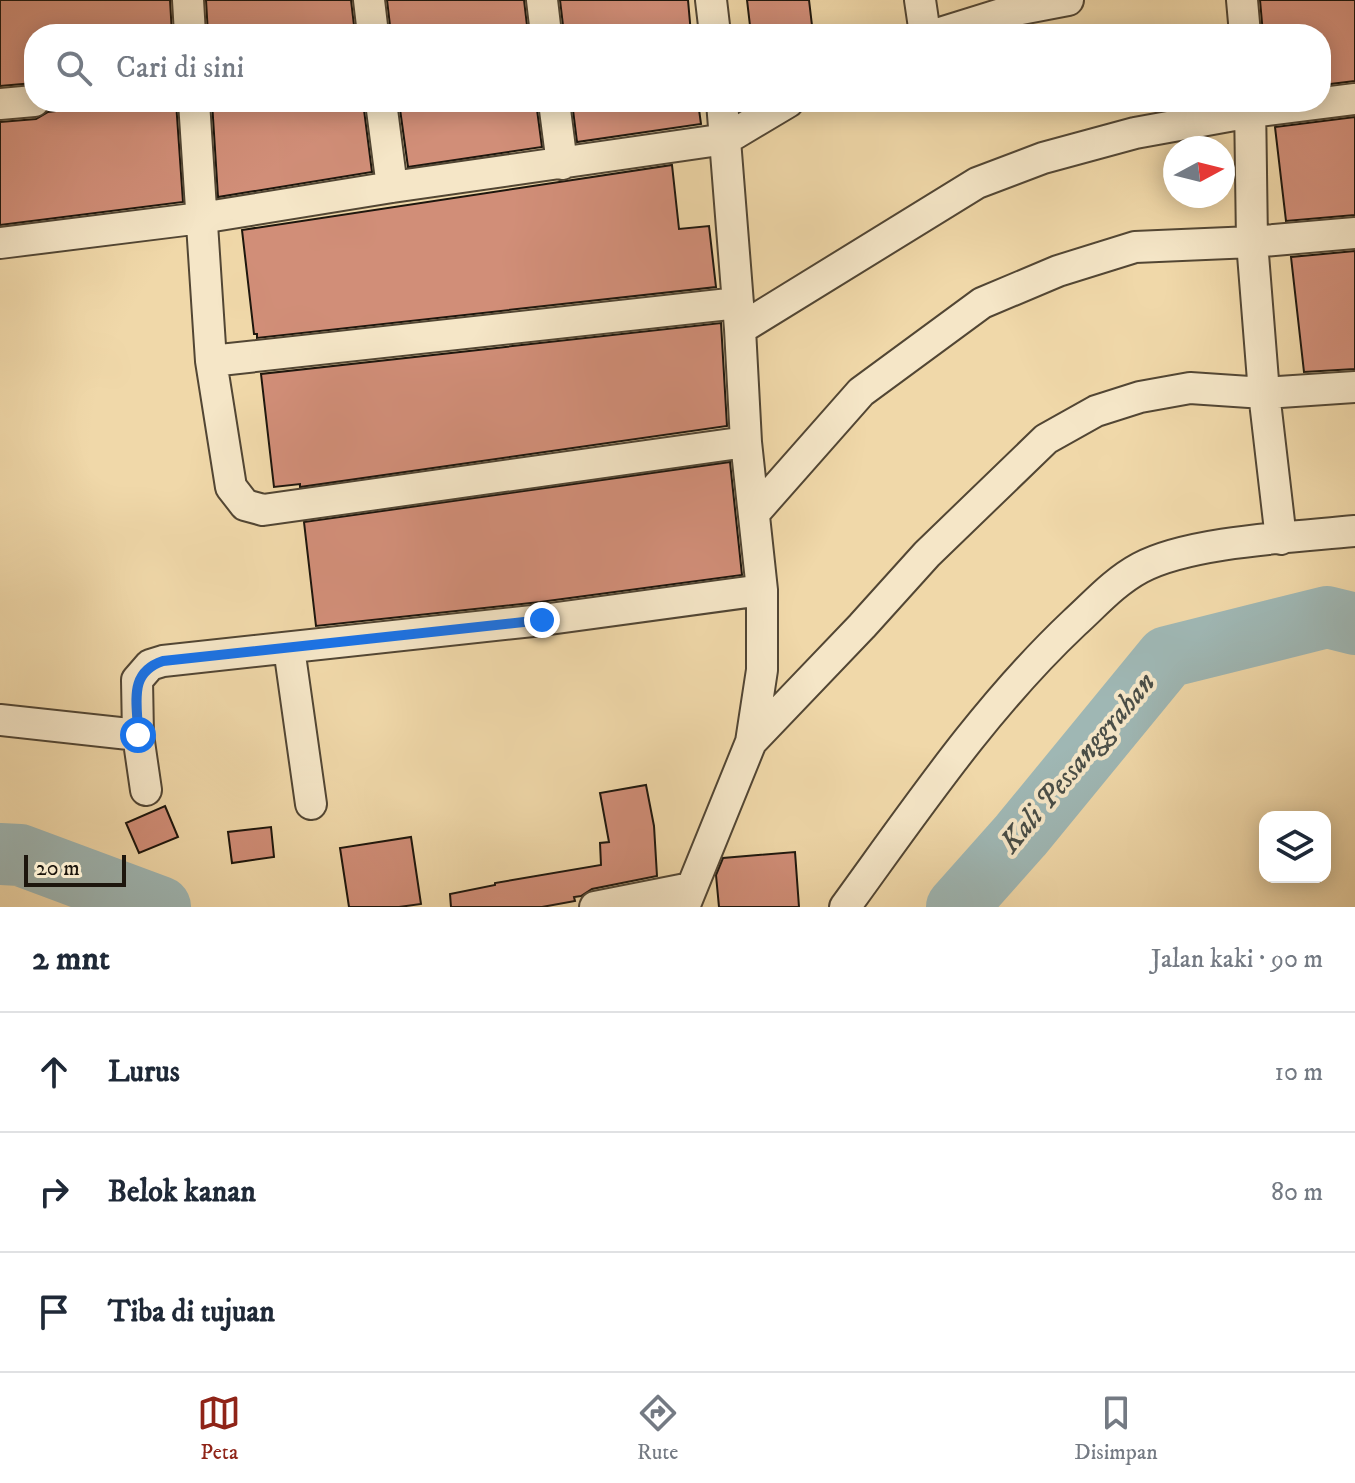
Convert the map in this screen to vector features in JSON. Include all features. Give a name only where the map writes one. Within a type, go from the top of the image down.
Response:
[{"type":"street","points":[[188,0],[189,24]]},
{"type":"street","points":[[369,0],[372,24]]},
{"type":"street","points":[[542,0],[545,24]]},
{"type":"street","points":[[711,0],[714,24]]},
{"type":"street","points":[[920,0],[924,24]]},
{"type":"street","points":[[969,24],[1011,11],[1068,0]]},
{"type":"street","points":[[1242,0],[1244,24]]},
{"type":"street","points":[[1331,101],[1355,99]]},
{"type":"street","points":[[0,104],[24,102]]},
{"type":"street","points":[[195,112],[211,361],[231,487],[245,505],[263,510],[746,442]]},
{"type":"street","points":[[382,112],[392,187]]},
{"type":"street","points":[[555,112],[562,164]]},
{"type":"street","points":[[595,907],[687,897],[751,742],[762,670],[762,590],[756,511],[746,442],[723,112]]},
{"type":"street","points":[[0,243],[201,218],[726,139],[771,112]]},
{"type":"street","points":[[211,361],[739,316],[977,183],[1043,158],[1228,112]]},
{"type":"street","points":[[1250,112],[1252,242],[1264,393],[1281,539]]},
{"type":"street","points":[[756,511],[861,392],[982,303],[1058,271],[1135,247],[1252,242],[1355,233]]},
{"type":"street","points":[[751,742],[927,554],[1046,439],[1096,411],[1140,397],[1190,388],[1264,393],[1355,387]]},
{"type":"street","points":[[845,907],[977,725],[1049,646],[1114,585],[1141,567],[1214,547],[1355,531]]},
{"type":"street","points":[[146,790],[138,735],[137,680],[150,665],[163,661],[542,620],[762,590]]},
{"type":"street","points":[[289,648],[311,804]]},
{"type":"street","points":[[0,720],[138,735]]},
{"type":"building","points":[[0,0],[170,0],[171,24],[24,24],[24,84],[0,86]]},
{"type":"building","points":[[206,0],[351,0],[354,24],[207,24]]},
{"type":"building","points":[[387,0],[524,0],[527,24],[390,24]]},
{"type":"building","points":[[560,0],[688,0],[690,24],[563,24]]},
{"type":"building","points":[[747,0],[809,0],[812,24],[750,24]]},
{"type":"building","points":[[1260,0],[1355,0],[1355,81],[1331,84],[1331,24],[1262,24]]},
{"type":"building","points":[[48,112],[177,112],[183,202],[0,225],[0,122],[36,119]]},
{"type":"building","points":[[213,112],[364,112],[372,172],[218,197]]},
{"type":"building","points":[[400,112],[537,112],[542,147],[408,167]]},
{"type":"building","points":[[573,112],[699,112],[701,124],[577,142]]},
{"type":"building","points":[[1355,117],[1355,215],[1286,221],[1275,127]]},
{"type":"building","points":[[672,165],[679,229],[709,226],[716,287],[257,338],[254,334],[242,230]]},
{"type":"building","points":[[1355,251],[1355,369],[1304,372],[1291,257]]},
{"type":"building","points":[[721,323],[727,426],[300,487],[300,484],[274,487],[261,374]]},
{"type":"building","points":[[730,462],[742,575],[540,602],[316,626],[304,522]]},
{"type":"building","points":[[646,785],[654,826],[657,876],[592,889],[574,897],[575,901],[542,907],[451,907],[450,894],[601,865],[600,843],[609,842],[600,793]]},
{"type":"building","points":[[165,806],[178,837],[139,853],[126,823]]},
{"type":"building","points":[[271,827],[274,857],[232,863],[228,832]]},
{"type":"building","points":[[411,837],[421,904],[349,907],[340,848]]},
{"type":"building","points":[[795,852],[799,907],[719,907],[716,875],[723,858]]},
{"type":"waterway","name":"Kali Pessanggrahan","points":[[957,907],[1021,835],[1167,657],[1327,617],[1355,624]]},
{"type":"waterway","name":"Kali Pessanggrahan","points":[[0,854],[20,855],[160,907]]},
{"type":"route","points":[[138,735],[137,680],[150,665],[163,661],[542,620]]}]
